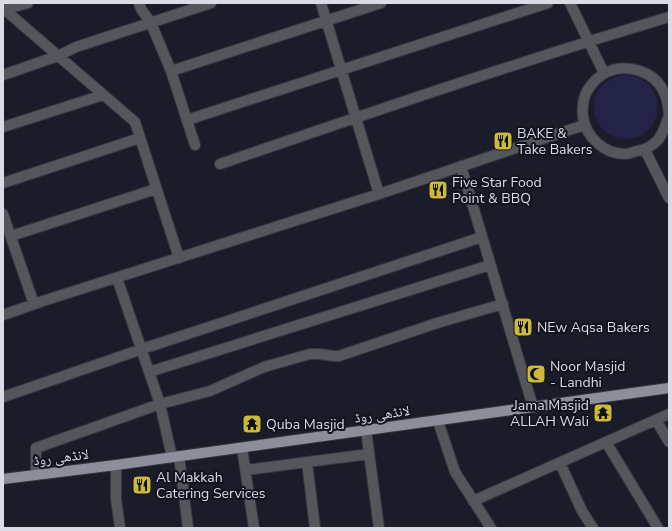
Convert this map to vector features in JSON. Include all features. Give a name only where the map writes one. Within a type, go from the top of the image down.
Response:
[{"type":"main road","name":"لانڈھی روڈ","points":[[3,478],[242,448],[669,388]]},
{"type":"street","points":[[4,9],[28,3]]},
{"type":"street","points":[[139,3],[141,9],[151,23],[171,71],[195,145]]},
{"type":"street","points":[[3,75],[58,56],[76,47],[211,3]]},
{"type":"street","points":[[321,3],[379,194]]},
{"type":"street","points":[[171,71],[381,3]]},
{"type":"street","points":[[187,120],[548,3]]},
{"type":"street","points":[[570,3],[604,73]]},
{"type":"street","points":[[4,9],[135,122],[178,258]]},
{"type":"street","points":[[220,164],[589,41],[669,17]]},
{"type":"street","points":[[628,68],[643,71],[655,80],[664,92],[668,101],[669,114],[665,128],[657,140],[645,150],[625,154],[610,152],[597,144],[584,125],[582,110],[585,95],[592,82],[604,73],[628,68]]},
{"type":"street","points":[[3,127],[103,95]]},
{"type":"street","points":[[3,315],[379,194],[584,125]]},
{"type":"street","points":[[3,183],[140,138]]},
{"type":"street","points":[[645,150],[669,198]]},
{"type":"street","points":[[461,166],[533,407]]},
{"type":"street","points":[[11,236],[156,189]]},
{"type":"street","points":[[3,214],[34,304]]},
{"type":"street","points":[[3,397],[142,349],[482,238]]},
{"type":"street","points":[[149,372],[490,265]]},
{"type":"street","points":[[118,278],[160,404],[175,457],[188,528]]},
{"type":"street","points":[[36,474],[36,448],[160,404],[210,391],[264,367],[310,354],[339,356],[437,323],[503,304]]},
{"type":"street","points":[[473,501],[669,414]]},
{"type":"street","points":[[656,420],[669,442]]},
{"type":"street","points":[[438,421],[455,472],[486,526]]},
{"type":"street","points":[[366,430],[379,528]]},
{"type":"street","points":[[606,442],[658,528]]},
{"type":"street","points":[[242,448],[254,528]]},
{"type":"street","points":[[246,470],[369,454]]},
{"type":"street","points":[[307,462],[315,528]]},
{"type":"street","points":[[560,463],[582,511],[594,528]]},
{"type":"street","points":[[116,465],[116,499],[120,528]]},
{"type":"shaded area","points":[[620,75],[632,75],[649,84],[656,95],[658,107],[656,119],[649,130],[632,139],[620,139],[608,134],[599,125],[594,113],[594,101],[599,89],[608,80]]},
{"type":"place","name":"BAKE & Take Bakers","points":[[503,141]]},
{"type":"place","name":"Five Star Food Point & BBQ","points":[[438,190]]},
{"type":"place","name":"NEw Aqsa Bakers","points":[[523,327]]},
{"type":"place","name":"Noor Masjid - Landhi","points":[[536,374]]},
{"type":"place","name":"Jama Masjid ALLAH Wali","points":[[603,413]]},
{"type":"place","name":"Quba Masjid","points":[[252,424]]},
{"type":"place","name":"Al Makkah Catering Services","points":[[142,485]]}]
